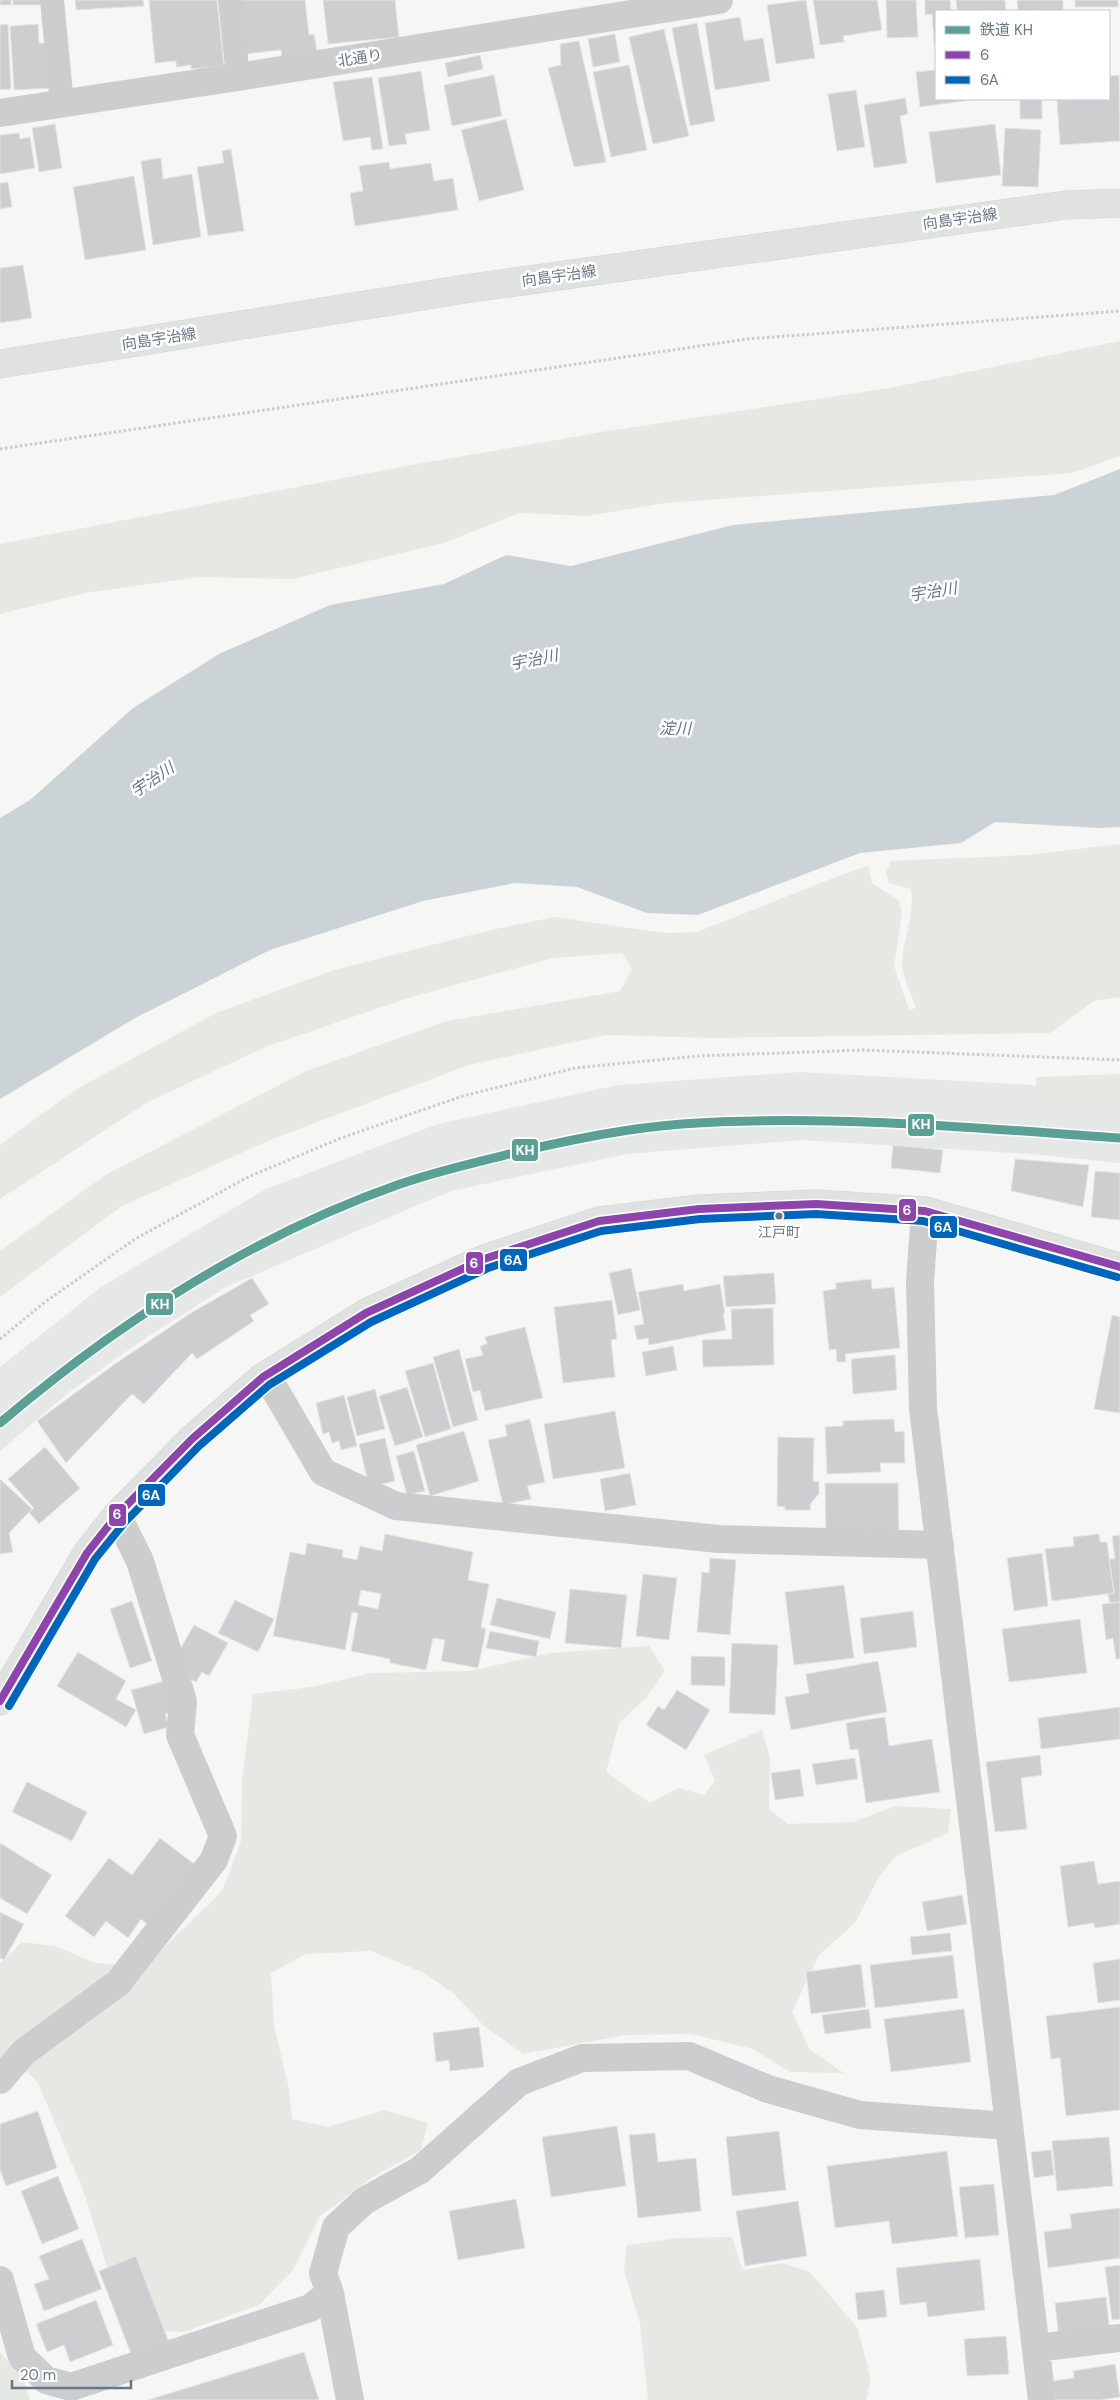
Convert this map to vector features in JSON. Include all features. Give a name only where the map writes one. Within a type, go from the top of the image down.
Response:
[{"type":"main road","name":"向島宇治線","points":[[0,364],[475,288],[1066,205],[1120,203]]},
{"type":"main road","points":[[0,1701],[87,1553],[116,1515],[192,1439],[263,1377],[366,1313],[484,1259],[599,1221],[699,1210],[816,1204],[925,1210],[1120,1267]]},
{"type":"street","name":"北通り","points":[[0,113],[238,77],[656,6],[719,0]]},
{"type":"street","points":[[925,1210],[920,1282],[923,1408],[1042,2400]]},
{"type":"street","points":[[263,1377],[275,1390],[323,1472],[396,1506],[719,1539],[940,1545]]},
{"type":"street","points":[[0,2080],[24,2052],[118,1983],[214,1860],[222,1836],[180,1735],[183,1701],[140,1561],[116,1515]]},
{"type":"street","points":[[350,2400],[330,2293],[322,2273],[336,2227],[364,2201],[420,2170],[519,2082],[582,2058],[689,2056],[768,2089],[860,2115],[1009,2126]]},
{"type":"street","points":[[0,2280],[22,2357],[46,2380],[70,2387],[310,2308],[330,2293]]},
{"type":"street","points":[[1036,2348],[1120,2338]]},
{"type":"lane","points":[[52,0],[62,104]]},
{"type":"lane","points":[[230,0],[238,77]]},
{"type":"path","points":[[0,449],[747,339],[1120,311]]},
{"type":"path","points":[[0,1339],[45,1302],[135,1239],[248,1176],[341,1138],[463,1096],[575,1068],[698,1056],[863,1050],[1120,1060]]},
{"type":"shaded area","points":[[1120,341],[1120,456],[1072,473],[666,503],[587,516],[519,513],[444,543],[293,579],[199,577],[85,593],[0,614],[0,544],[406,466],[608,431],[889,388]]},
{"type":"shaded area","points":[[1120,844],[1120,997],[1094,1001],[1050,1033],[714,1038],[606,1035],[469,1065],[275,1138],[122,1206],[0,1297],[0,1251],[107,1174],[306,1071],[447,1021],[620,991],[632,969],[622,953],[553,958],[408,998],[268,1046],[148,1102],[0,1199],[0,1145],[75,1090],[216,1013],[334,970],[491,930],[554,917],[664,933],[697,932],[868,866],[872,883],[899,901],[902,913],[894,966],[909,1010],[916,1008],[905,980],[902,963],[910,917],[911,889],[889,883],[886,873],[891,861],[1028,855]]},
{"type":"shaded area","points":[[800,1072],[1032,1085],[1120,1095],[1120,1163],[1030,1154],[801,1140],[627,1154],[451,1191],[226,1287],[141,1341],[68,1393],[0,1451],[0,1367],[101,1287],[266,1189],[438,1124],[618,1085]]},
{"type":"shaded area","points":[[1120,1074],[1120,1102],[1037,1096],[1036,1077]]},
{"type":"shaded area","points":[[649,1646],[665,1671],[646,1698],[619,1723],[606,1772],[650,1803],[678,1788],[704,1795],[715,1781],[704,1755],[762,1730],[770,1758],[769,1809],[788,1824],[853,1822],[895,1806],[951,1809],[948,1833],[896,1856],[880,1875],[855,1923],[819,1955],[792,2012],[810,2050],[844,2073],[790,2072],[753,2049],[691,2034],[626,2035],[523,2054],[483,2025],[454,1994],[424,1973],[371,1951],[306,1954],[271,1973],[274,2025],[289,2089],[292,2119],[328,2127],[385,2110],[428,2123],[421,2150],[373,2177],[320,2216],[293,2270],[259,2305],[184,2332],[133,2330],[108,2271],[85,2195],[38,2083],[28,2073],[0,2062],[0,1964],[22,1942],[55,1946],[95,1963],[145,1966],[222,1891],[241,1841],[242,1781],[253,1694],[311,1687],[371,1673],[469,1671],[551,1653]]},
{"type":"shaded area","points":[[732,2237],[743,2270],[782,2263],[810,2272],[858,2329],[871,2380],[866,2400],[648,2400],[640,2324],[624,2270],[627,2245],[679,2238]]},
{"type":"shaded area","points":[[0,2352],[25,2382],[30,2400],[0,2400]]},
{"type":"water","name":"淀川","points":[[1120,469],[1120,827],[1099,828],[995,822],[961,843],[860,853],[698,915],[647,913],[577,887],[515,883],[423,901],[270,950],[135,1018],[0,1099],[0,818],[30,800],[133,708],[219,654],[330,605],[444,584],[506,555],[571,566],[733,525],[1054,495]]},
{"type":"building","points":[[0,0],[11,0],[11,5],[0,5]]},
{"type":"building","points":[[13,0],[44,0],[44,5],[13,5]]},
{"type":"building","points":[[75,0],[143,0],[144,6],[76,10]]},
{"type":"building","points":[[149,0],[217,0],[224,66],[191,69],[191,65],[176,67],[176,61],[155,63]]},
{"type":"building","points":[[240,0],[305,0],[309,35],[314,34],[317,52],[282,58],[281,50],[246,54]]},
{"type":"building","points":[[323,0],[395,0],[399,37],[328,44]]},
{"type":"building","points":[[806,0],[815,58],[776,64],[767,5]]},
{"type":"building","points":[[813,0],[877,0],[882,30],[843,36],[844,42],[820,45]]},
{"type":"building","points":[[886,0],[916,0],[918,37],[887,38]]},
{"type":"building","points":[[925,0],[950,0],[951,10],[935,10],[935,43],[932,14],[925,15]]},
{"type":"building","points":[[956,0],[1005,0],[1006,10],[957,10]]},
{"type":"building","points":[[1017,0],[1063,0],[1063,10],[1018,10]]},
{"type":"building","points":[[1075,0],[1118,0],[1118,7],[1075,7]]},
{"type":"building","points":[[740,17],[744,41],[763,38],[770,81],[715,90],[705,23]]},
{"type":"building","points":[[697,23],[715,121],[690,126],[672,28]]},
{"type":"building","points":[[8,24],[11,89],[0,90],[0,25]]},
{"type":"building","points":[[38,24],[39,43],[48,43],[51,88],[14,90],[10,26]]},
{"type":"building","points":[[664,29],[689,136],[653,144],[629,37]]},
{"type":"building","points":[[615,34],[620,62],[593,67],[588,39]]},
{"type":"building","points":[[579,41],[606,162],[574,167],[548,68],[561,65],[560,44]]},
{"type":"building","points":[[480,55],[483,69],[448,77],[445,63]]},
{"type":"building","points":[[629,65],[647,150],[611,157],[593,72]]},
{"type":"building","points":[[935,70],[935,100],[971,100],[920,107],[916,72]]},
{"type":"building","points":[[421,71],[430,130],[405,134],[407,144],[389,146],[378,78]]},
{"type":"building","points":[[494,75],[502,116],[452,126],[444,85]]},
{"type":"building","points":[[1119,75],[1120,141],[1060,145],[1057,100],[1110,100],[1110,76]]},
{"type":"building","points":[[372,77],[383,149],[372,150],[370,137],[343,141],[333,82]]},
{"type":"building","points":[[856,90],[865,147],[837,151],[828,94]]},
{"type":"building","points":[[905,98],[908,114],[900,116],[907,163],[874,168],[864,105]]},
{"type":"building","points":[[1020,100],[1042,100],[1042,119],[1020,119]]},
{"type":"building","points":[[506,119],[524,190],[479,201],[461,130]]},
{"type":"building","points":[[55,124],[62,168],[39,172],[32,128]]},
{"type":"building","points":[[995,124],[1001,175],[936,183],[929,132]]},
{"type":"building","points":[[1005,128],[1041,130],[1038,187],[1002,186]]},
{"type":"building","points":[[19,133],[20,139],[30,137],[35,168],[0,174],[0,135]]},
{"type":"building","points":[[231,149],[244,231],[208,236],[197,167],[224,163],[222,151]]},
{"type":"building","points":[[161,158],[163,179],[192,174],[201,237],[153,245],[141,161]]},
{"type":"building","points":[[389,162],[390,169],[431,163],[434,181],[453,178],[458,210],[355,226],[350,193],[363,191],[359,166]]},
{"type":"building","points":[[134,176],[146,250],[85,260],[73,187]]},
{"type":"building","points":[[8,182],[12,207],[0,209],[0,183]]},
{"type":"building","points":[[23,265],[32,318],[0,323],[0,268]]},
{"type":"building","points":[[893,1145],[943,1150],[940,1173],[891,1168]]},
{"type":"building","points":[[1015,1159],[1089,1165],[1083,1207],[1011,1191]]},
{"type":"building","points":[[1095,1171],[1120,1173],[1120,1220],[1091,1217]]},
{"type":"building","points":[[631,1268],[640,1310],[618,1315],[609,1273]]},
{"type":"building","points":[[774,1273],[776,1304],[726,1307],[723,1276]]},
{"type":"building","points":[[252,1278],[269,1304],[250,1315],[254,1321],[197,1359],[192,1353],[144,1404],[132,1394],[66,1463],[37,1421],[115,1364],[191,1313]]},
{"type":"building","points":[[871,1279],[872,1289],[894,1287],[900,1348],[845,1354],[846,1362],[837,1362],[836,1349],[829,1350],[823,1291],[836,1289],[836,1283]]},
{"type":"building","points":[[683,1284],[684,1291],[720,1284],[726,1330],[649,1345],[648,1338],[637,1340],[634,1326],[644,1324],[638,1292]]},
{"type":"building","points":[[612,1300],[617,1339],[611,1340],[615,1377],[563,1383],[554,1307]]},
{"type":"building","points":[[773,1308],[774,1365],[703,1367],[702,1340],[732,1339],[731,1309]]},
{"type":"building","points":[[1112,1315],[1120,1317],[1120,1413],[1094,1409]]},
{"type":"building","points":[[525,1327],[543,1398],[485,1411],[480,1390],[473,1392],[465,1359],[483,1355],[480,1346],[487,1344],[485,1337]]},
{"type":"building","points":[[673,1346],[677,1370],[646,1376],[642,1352]]},
{"type":"building","points":[[459,1349],[478,1420],[453,1427],[433,1357]]},
{"type":"building","points":[[895,1355],[897,1390],[853,1394],[851,1359]]},
{"type":"building","points":[[433,1363],[451,1429],[425,1437],[405,1371]]},
{"type":"building","points":[[407,1387],[423,1437],[395,1446],[379,1396]]},
{"type":"building","points":[[375,1389],[385,1429],[357,1436],[347,1397]]},
{"type":"building","points":[[344,1395],[357,1446],[341,1450],[339,1441],[332,1443],[329,1432],[323,1434],[316,1403]]},
{"type":"building","points":[[615,1411],[625,1468],[553,1479],[544,1424]]},
{"type":"building","points":[[530,1419],[545,1482],[527,1486],[531,1499],[503,1505],[488,1440],[507,1436],[505,1425]]},
{"type":"building","points":[[894,1419],[895,1432],[904,1431],[905,1463],[880,1463],[881,1472],[827,1474],[825,1427],[843,1426],[843,1421]]},
{"type":"building","points":[[464,1431],[479,1481],[430,1496],[416,1445]]},
{"type":"building","points":[[778,1437],[814,1438],[813,1481],[819,1482],[819,1494],[810,1504],[811,1510],[785,1510],[785,1507],[777,1506]]},
{"type":"building","points":[[385,1438],[395,1481],[369,1487],[359,1444]]},
{"type":"building","points":[[45,1447],[80,1488],[39,1524],[29,1512],[34,1508],[8,1479]]},
{"type":"building","points":[[414,1451],[425,1491],[407,1495],[396,1456]]},
{"type":"building","points":[[630,1473],[636,1505],[605,1511],[600,1479]]},
{"type":"building","points":[[0,1479],[32,1509],[9,1533],[13,1552],[0,1554]]},
{"type":"building","points":[[825,1483],[898,1483],[899,1541],[826,1541]]},
{"type":"building","points":[[385,1534],[473,1552],[468,1580],[489,1584],[481,1627],[486,1629],[478,1668],[441,1661],[445,1640],[433,1638],[426,1670],[390,1663],[390,1659],[351,1651],[358,1613],[352,1612],[345,1650],[273,1636],[290,1552],[305,1555],[307,1543],[343,1550],[342,1557],[357,1560],[360,1546],[382,1551]],"holes":[[[361,1590],[381,1594],[378,1609],[358,1605]]]},
{"type":"building","points":[[1099,1534],[1100,1542],[1107,1542],[1114,1593],[1052,1601],[1045,1549],[1074,1546],[1073,1537]]},
{"type":"building","points":[[1120,1535],[1120,1602],[1110,1603],[1108,1594],[1114,1593],[1109,1559],[1115,1559],[1112,1536]]},
{"type":"building","points":[[1042,1553],[1048,1606],[1014,1611],[1007,1558]]},
{"type":"building","points":[[710,1558],[736,1560],[730,1635],[697,1632],[702,1572],[709,1573]]},
{"type":"building","points":[[643,1574],[677,1578],[669,1640],[636,1636]]},
{"type":"building","points":[[844,1585],[854,1658],[794,1665],[785,1592]]},
{"type":"building","points":[[570,1589],[627,1595],[621,1648],[565,1643]]},
{"type":"building","points":[[497,1598],[556,1612],[550,1639],[490,1625]]},
{"type":"building","points":[[235,1600],[274,1619],[258,1652],[218,1633]]},
{"type":"building","points":[[132,1601],[152,1661],[130,1668],[110,1609]]},
{"type":"building","points":[[1120,1602],[1120,1659],[1116,1659],[1113,1638],[1106,1640],[1102,1604]]},
{"type":"building","points":[[913,1611],[917,1647],[864,1654],[860,1618]]},
{"type":"building","points":[[1080,1619],[1087,1673],[1009,1682],[1002,1629]]},
{"type":"building","points":[[194,1625],[228,1643],[209,1676],[202,1672],[196,1682],[179,1673],[175,1658]]},
{"type":"building","points":[[490,1631],[539,1641],[536,1657],[486,1648]]},
{"type":"building","points":[[732,1643],[778,1645],[775,1715],[729,1713]]},
{"type":"building","points":[[78,1652],[126,1681],[116,1699],[136,1710],[126,1727],[57,1686]]},
{"type":"building","points":[[691,1656],[725,1657],[725,1686],[691,1685]]},
{"type":"building","points":[[878,1661],[887,1712],[791,1730],[785,1697],[809,1693],[806,1674]]},
{"type":"building","points":[[165,1681],[174,1712],[165,1714],[169,1727],[144,1734],[131,1690]]},
{"type":"building","points":[[677,1690],[710,1710],[686,1750],[646,1725],[658,1706],[664,1710]]},
{"type":"building","points":[[1120,1707],[1120,1739],[1041,1749],[1038,1718]]},
{"type":"building","points":[[885,1717],[889,1746],[932,1739],[940,1792],[866,1803],[858,1749],[850,1750],[846,1723]]},
{"type":"building","points":[[1040,1755],[1042,1775],[1021,1778],[1027,1829],[995,1832],[986,1762]]},
{"type":"building","points":[[855,1758],[858,1779],[816,1785],[812,1764]]},
{"type":"building","points":[[800,1769],[804,1796],[775,1800],[771,1773]]},
{"type":"building","points":[[27,1782],[87,1812],[72,1841],[12,1812]]},
{"type":"building","points":[[160,1838],[194,1864],[148,1925],[141,1919],[128,1938],[106,1921],[94,1937],[65,1916],[109,1858],[132,1875]]},
{"type":"building","points":[[0,1843],[52,1875],[27,1914],[0,1898]]},
{"type":"building","points":[[1094,1861],[1098,1884],[1120,1881],[1120,1924],[1095,1928],[1094,1923],[1068,1927],[1060,1866]]},
{"type":"building","points":[[962,1895],[967,1924],[927,1931],[922,1902]]},
{"type":"building","points":[[0,1912],[24,1924],[4,1960],[0,1958]]},
{"type":"building","points":[[950,1933],[952,1951],[912,1955],[910,1937]]},
{"type":"building","points":[[953,1955],[958,1998],[875,2008],[870,1965]]},
{"type":"building","points":[[1120,1959],[1120,2000],[1098,2003],[1093,1963]]},
{"type":"building","points":[[861,1964],[866,2007],[811,2014],[806,1972]]},
{"type":"building","points":[[1120,2007],[1120,2110],[1066,2116],[1060,2058],[1051,2059],[1046,2016]]},
{"type":"building","points":[[869,2009],[871,2028],[825,2034],[822,2015]]},
{"type":"building","points":[[964,2009],[971,2062],[891,2072],[884,2019]]},
{"type":"building","points":[[479,2027],[484,2067],[450,2071],[449,2060],[436,2062],[433,2033]]},
{"type":"building","points":[[38,2111],[57,2168],[6,2186],[0,2170],[0,2124]]},
{"type":"building","points":[[617,2126],[626,2186],[551,2197],[542,2137]]},
{"type":"building","points":[[779,2131],[786,2190],[732,2196],[726,2137]]},
{"type":"building","points":[[655,2133],[658,2162],[696,2158],[701,2211],[638,2218],[629,2135]]},
{"type":"building","points":[[1109,2137],[1113,2186],[1057,2191],[1052,2141]]},
{"type":"building","points":[[1051,2150],[1054,2175],[1034,2178],[1031,2152]]},
{"type":"building","points":[[947,2151],[958,2236],[892,2244],[889,2221],[835,2228],[827,2166]]},
{"type":"building","points":[[58,2176],[79,2229],[42,2244],[21,2191]]},
{"type":"building","points":[[994,2184],[999,2235],[965,2238],[959,2187]]},
{"type":"building","points":[[516,2199],[525,2248],[458,2260],[449,2211]]},
{"type":"building","points":[[798,2201],[807,2256],[745,2266],[736,2211]]},
{"type":"building","points":[[1120,2208],[1120,2258],[1048,2268],[1044,2232],[1072,2228],[1070,2214]]},
{"type":"building","points":[[82,2239],[102,2289],[44,2311],[34,2284],[49,2279],[39,2256]]},
{"type":"building","points":[[136,2256],[170,2345],[133,2359],[99,2271]]},
{"type":"building","points":[[980,2259],[985,2310],[928,2317],[926,2302],[900,2305],[896,2268]]},
{"type":"building","points":[[1120,2265],[1120,2319],[1112,2320],[1105,2267]]},
{"type":"building","points":[[884,2290],[887,2317],[858,2320],[855,2293]]},
{"type":"building","points":[[1106,2297],[1110,2333],[1059,2339],[1055,2303]]},
{"type":"building","points":[[96,2300],[113,2345],[70,2362],[64,2345],[47,2352],[36,2324]]},
{"type":"building","points":[[1006,2336],[1009,2374],[967,2376],[964,2339]]},
{"type":"building","points":[[304,2352],[319,2400],[148,2400]]},
{"type":"building","points":[[1115,2364],[1120,2397],[1100,2400],[1056,2400],[1053,2381],[1074,2378],[1073,2371]]},
{"type":"rail line","name":"KH","points":[[0,1423],[92,1350],[140,1316],[240,1256],[292,1229],[345,1205],[400,1184],[461,1166],[582,1138],[622,1131],[682,1124],[737,1121],[847,1121],[1120,1138]]},
{"type":"transit line","name":"6","points":[[0,1701],[87,1553],[117,1515],[192,1439],[263,1377],[366,1313],[484,1259],[599,1221],[699,1209],[816,1204],[925,1211],[1120,1267]]},
{"type":"transit line","name":"6A","points":[[9,1706],[95,1559],[125,1522],[199,1446],[269,1385],[371,1322],[488,1268],[601,1231],[700,1219],[816,1214],[923,1221],[1117,1277]]},
{"type":"place","name":"江戸町","points":[[779,1216]]},
{"type":"water label","name":"宇治川","points":[[933,591]]},
{"type":"water label","name":"宇治川","points":[[534,659]]},
{"type":"water label","name":"宇治川","points":[[152,779]]}]
